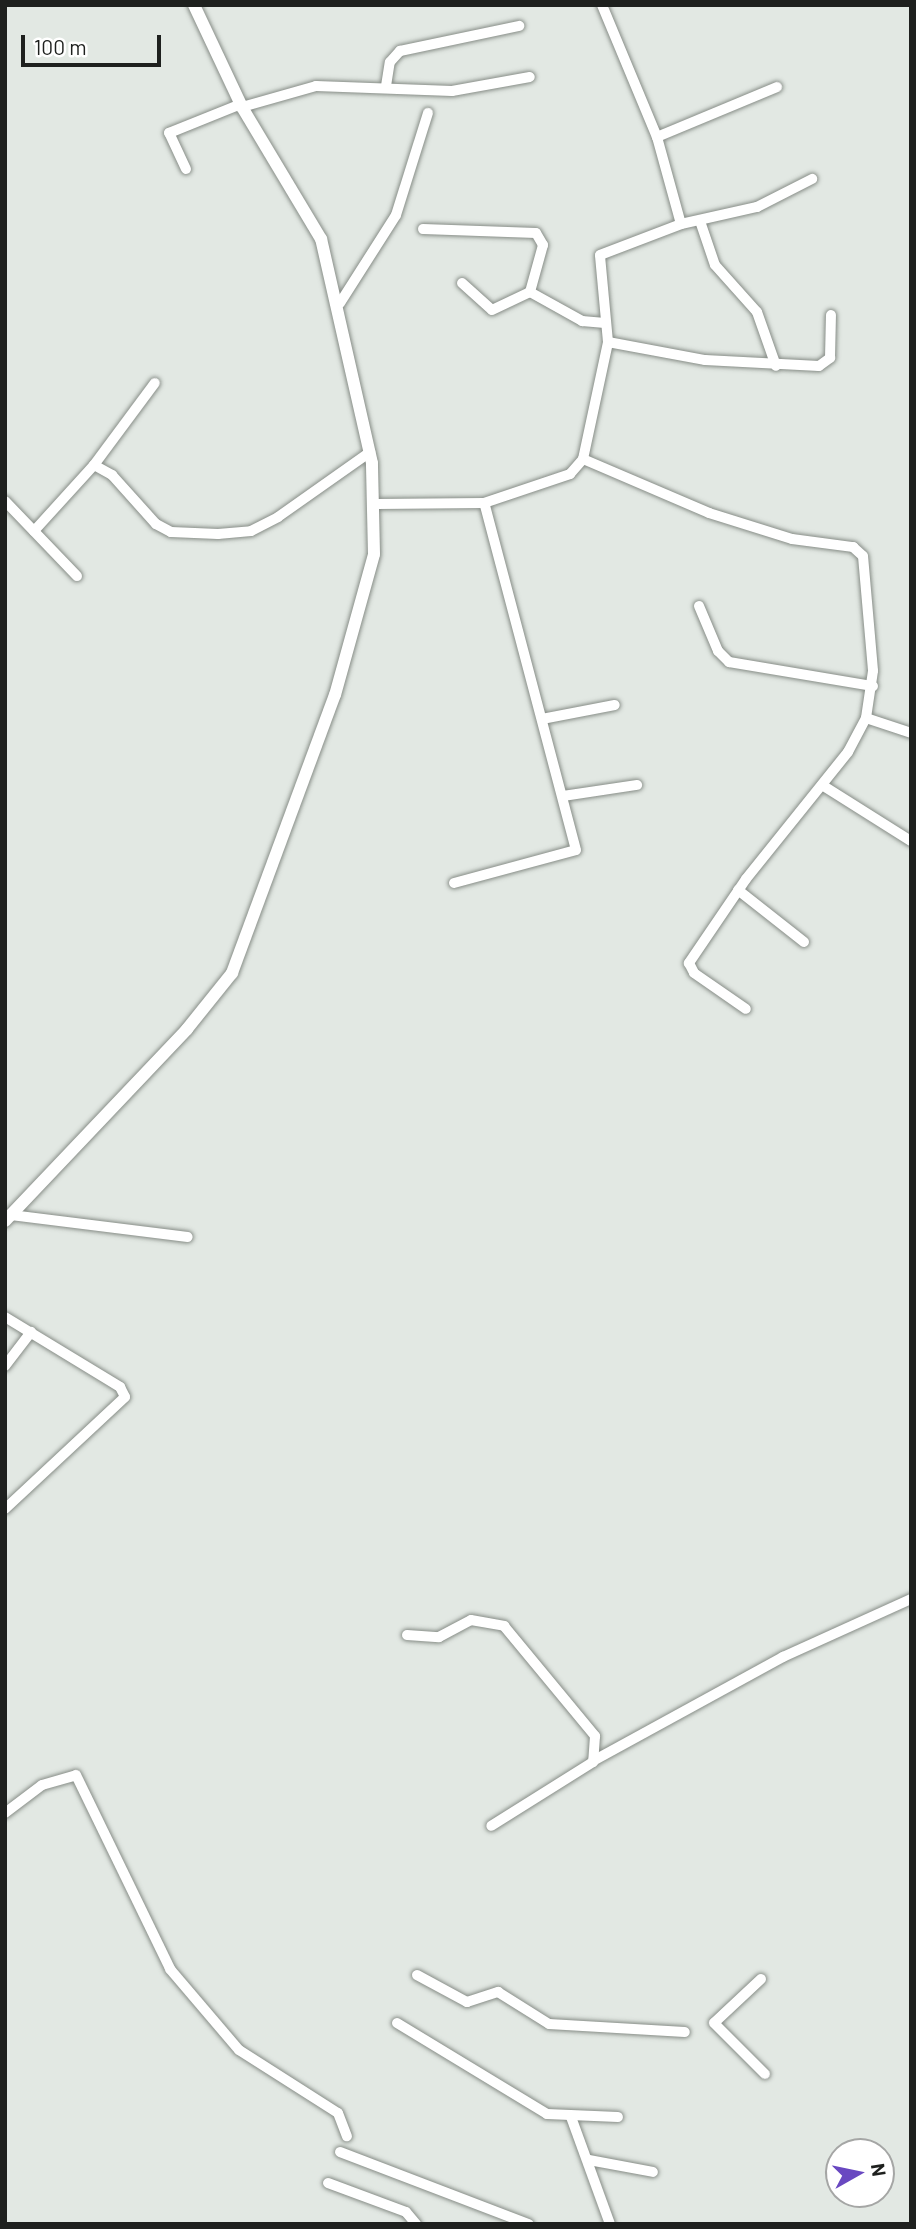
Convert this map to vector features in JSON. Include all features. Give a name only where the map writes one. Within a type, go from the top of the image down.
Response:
[{"type":"street","points":[[8,1218],[202,1012],[243,952],[365,596],[377,505],[370,452],[340,303],[321,239],[242,106],[194,5]]},
{"type":"street","points":[[602,5],[657,137],[681,223]]},
{"type":"street","points":[[386,86],[390,62],[400,51],[519,26]]},
{"type":"street","points":[[186,169],[169,133],[303,87],[386,86],[452,91],[530,77]]},
{"type":"street","points":[[657,137],[777,87]]},
{"type":"street","points":[[340,303],[396,215],[428,113]]},
{"type":"street","points":[[377,505],[484,503],[550,484],[583,459],[608,342],[600,256],[681,223],[757,207],[812,179]]},
{"type":"street","points":[[700,221],[715,265],[757,312],[776,366]]},
{"type":"street","points":[[423,229],[540,236],[541,263],[530,292],[492,310],[462,282]]},
{"type":"street","points":[[530,292],[582,321],[606,323]]},
{"type":"street","points":[[608,342],[776,366],[828,362],[831,314]]},
{"type":"street","points":[[34,531],[94,465],[155,383]]},
{"type":"street","points":[[94,465],[113,475],[156,524],[171,532],[218,534],[251,531],[278,517],[370,452]]},
{"type":"street","points":[[583,459],[709,513],[792,539],[858,549],[869,588],[873,686],[866,718],[822,785],[738,890],[689,966],[746,1009]]},
{"type":"street","points":[[5,501],[77,576]]},
{"type":"street","points":[[454,883],[574,853],[563,796],[484,503]]},
{"type":"street","points":[[699,606],[718,651],[729,662],[873,686]]},
{"type":"street","points":[[542,719],[615,705]]},
{"type":"street","points":[[866,718],[911,733]]},
{"type":"street","points":[[563,796],[637,785]]},
{"type":"street","points":[[822,785],[911,841]]},
{"type":"street","points":[[738,890],[804,942]]},
{"type":"street","points":[[8,1218],[188,1237]]},
{"type":"street","points":[[5,1317],[120,1387],[125,1397],[5,1509]]},
{"type":"street","points":[[5,1366],[31,1332]]},
{"type":"street","points":[[491,1826],[593,1762],[783,1657],[911,1599]]},
{"type":"street","points":[[407,1635],[439,1637],[471,1620],[504,1626],[586,1720],[598,1751],[593,1762]]},
{"type":"street","points":[[5,1813],[42,1785],[76,1775],[170,1969],[239,2050],[338,2113],[347,2136]]},
{"type":"street","points":[[416,1975],[467,2002],[498,1992],[549,2024],[685,2032]]},
{"type":"street","points":[[761,1979],[715,2023],[765,2074]]},
{"type":"street","points":[[397,2023],[538,2110],[571,2117],[618,2118]]},
{"type":"street","points":[[571,2117],[589,2160],[610,2224]]},
{"type":"street","points":[[340,2151],[529,2224]]},
{"type":"street","points":[[589,2160],[653,2172]]},
{"type":"street","points":[[328,2183],[406,2212],[416,2224]]}]
